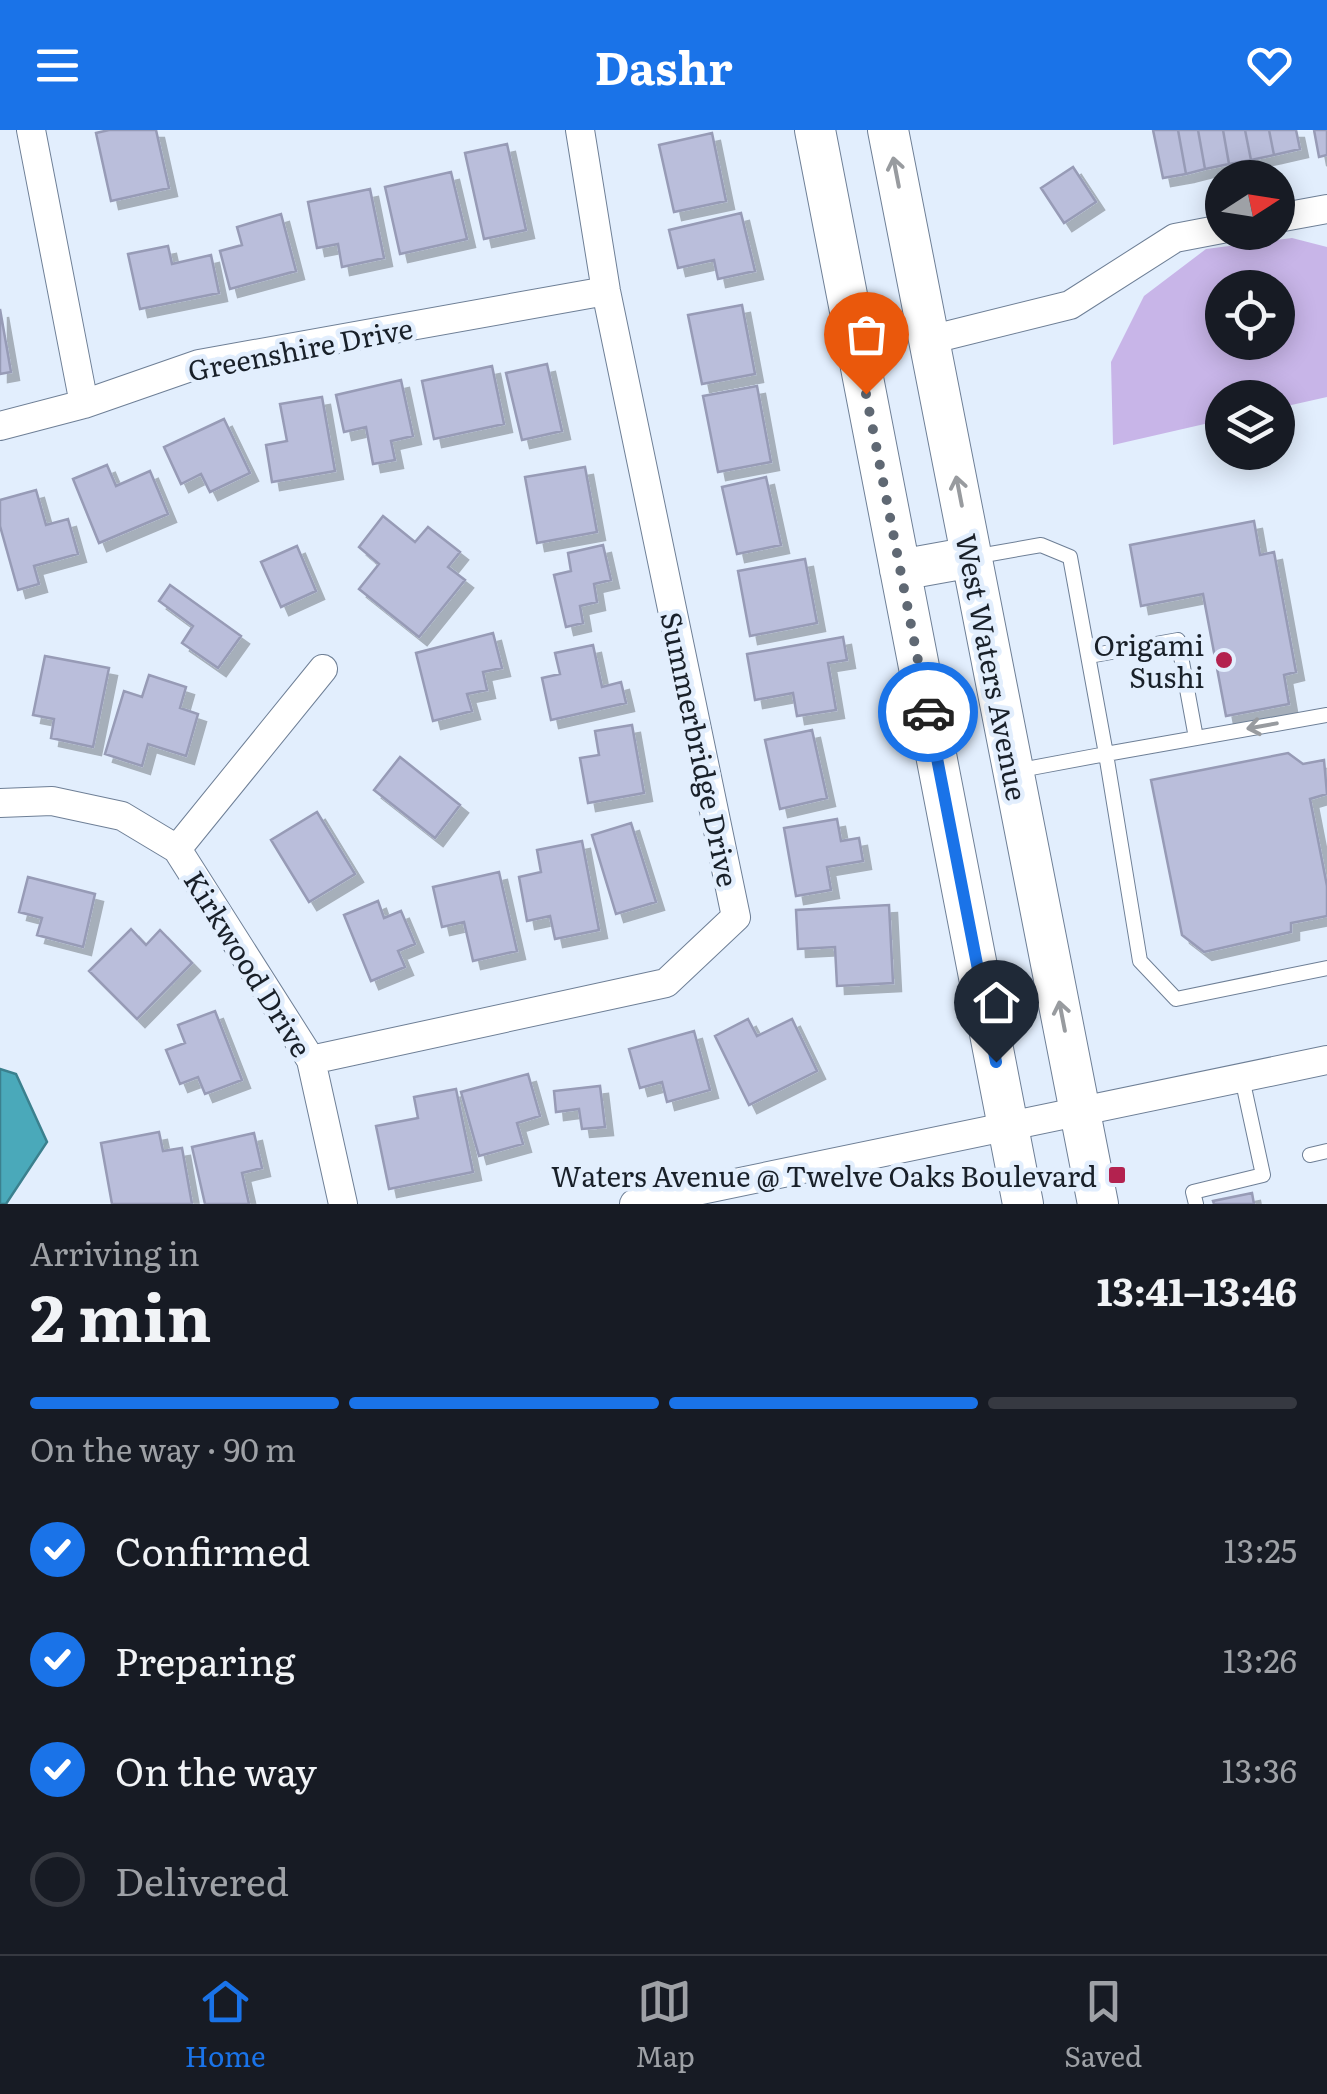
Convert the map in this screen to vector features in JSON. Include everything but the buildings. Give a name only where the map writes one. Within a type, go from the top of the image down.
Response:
[{"type":"main road","points":[[815,130],[1023,1204]]},
{"type":"main road","name":"West Waters Avenue","points":[[888,130],[1098,1204]]},
{"type":"main road","points":[[900,570],[972,557]]},
{"type":"street","points":[[31,130],[84,404]]},
{"type":"street","name":"Summerbridge Drive","points":[[312,1060],[666,983],[736,917],[606,292],[580,130]]},
{"type":"street","points":[[1295,215],[1327,208]]},
{"type":"street","points":[[929,340],[1070,305],[1175,238],[1205,232]]},
{"type":"street","name":"Greenshire Drive","points":[[0,426],[84,404],[199,364],[606,292]]},
{"type":"street","points":[[176,849],[323,669]]},
{"type":"street","name":"Kirkwood Drive","points":[[0,804],[52,800],[122,816],[176,849],[312,1060],[343,1204]]},
{"type":"street","points":[[634,1204],[1327,1060]]},
{"type":"lane","points":[[972,557],[1040,544],[1070,557],[1140,960],[1176,999],[1327,968]]},
{"type":"lane","points":[[1089,656],[1178,640],[1196,738]]},
{"type":"lane","points":[[1014,771],[1327,715]]},
{"type":"lane","points":[[1196,1204],[1193,1192],[1262,1175],[1242,1078]]},
{"type":"lane","points":[[1310,1155],[1327,1151]]},
{"type":"shaded area","points":[[1295,239],[1327,247],[1327,397],[1295,404],[1295,380],[1205,380],[1205,424],[1113,445],[1111,362],[1144,296],[1205,250],[1295,250]]},
{"type":"water","points":[[0,1069],[16,1074],[47,1142],[6,1204],[0,1204]]},
{"type":"way so far","points":[[866,394],[928,712]]},
{"type":"place","name":"Origami Sushi","points":[[1224,660]]},
{"type":"place","name":"Waters Avenue @ Twelve Oaks Boulevard","points":[[1117,1175]]},
{"type":"route","points":[[928,712],[996,1062]]}]
